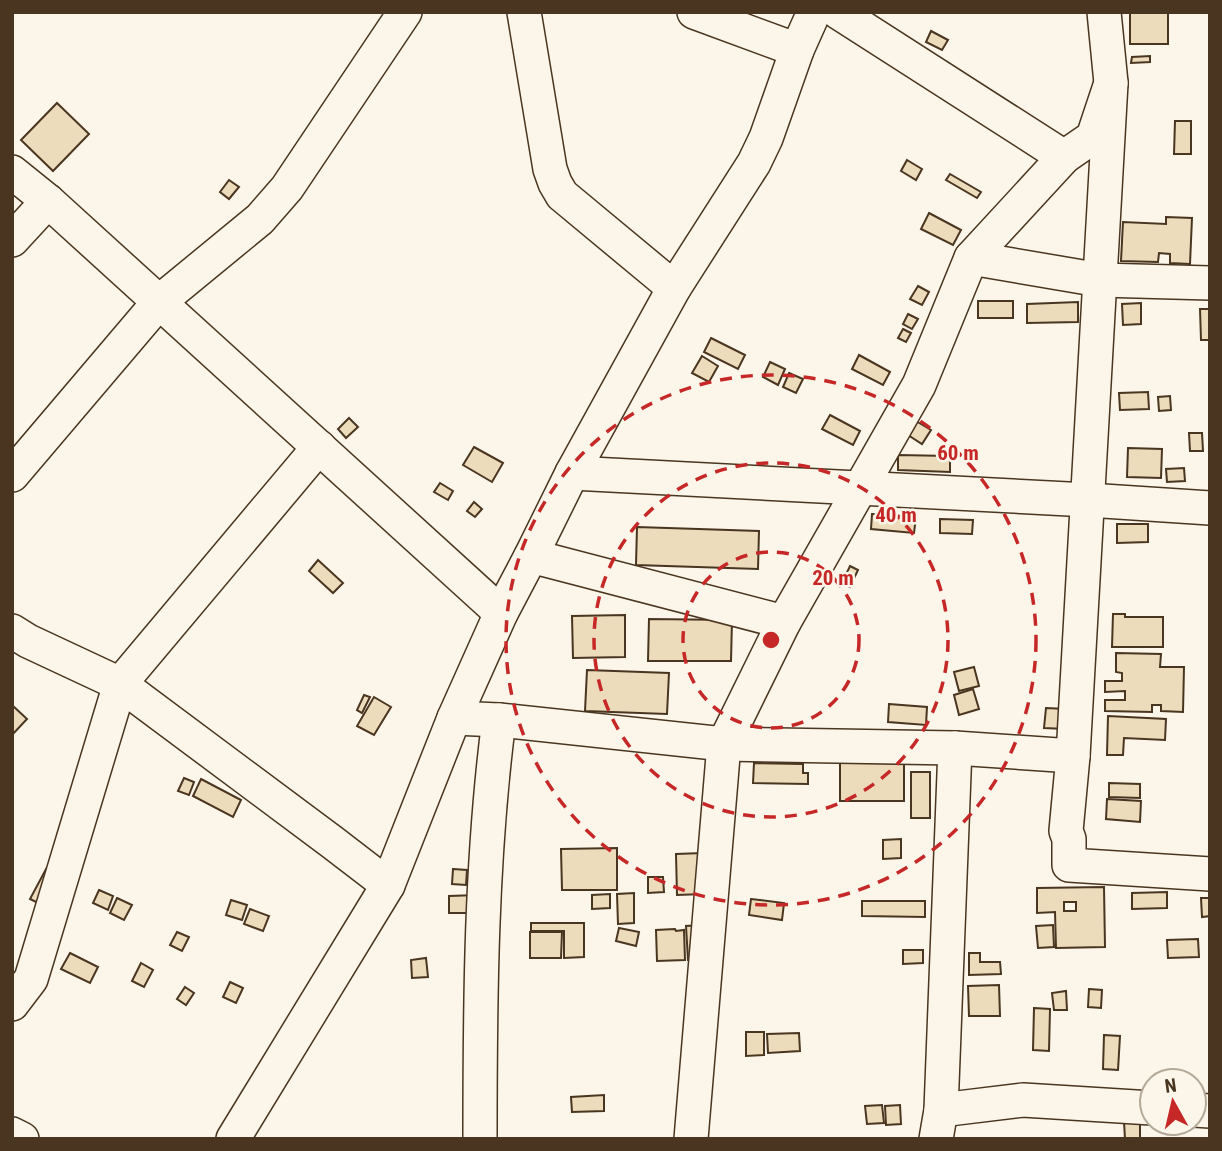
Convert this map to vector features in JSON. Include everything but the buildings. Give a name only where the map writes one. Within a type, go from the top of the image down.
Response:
[{"type":"street","points":[[12,475],[159,302],[260,219],[287,188],[405,12]]},
{"type":"street","points":[[524,12],[550,169],[555,183],[562,195],[674,288]]},
{"type":"street","points":[[694,12],[797,50]]},
{"type":"street","points":[[233,1139],[388,885],[454,718],[501,613],[572,473],[674,288],[754,163],[814,12]]},
{"type":"street","points":[[838,12],[1064,157]]},
{"type":"street","points":[[1104,12],[1111,83],[1073,756],[1066,831],[1069,839],[1069,865],[1210,874]]},
{"type":"street","points":[[691,1139],[724,744],[783,622],[919,385],[971,258],[1064,157],[1093,137],[1111,83]]},
{"type":"street","points":[[12,172],[48,201],[501,613]]},
{"type":"street","points":[[12,240],[48,201]]},
{"type":"street","points":[[971,258],[1100,280],[1210,283]]},
{"type":"street","points":[[19,982],[120,684],[318,447]]},
{"type":"street","points":[[572,473],[1210,508]]},
{"type":"street","points":[[531,556],[783,622]]},
{"type":"street","points":[[12,631],[120,684],[388,885]]},
{"type":"street","points":[[454,718],[499,720],[724,744],[955,748],[1073,756]]},
{"type":"street","points":[[480,1139],[480,1042],[487,845],[490,788],[499,720]]},
{"type":"street","points":[[955,748],[939,1125],[1023,1100],[1138,1107]]},
{"type":"street","points":[[12,1134],[22,1139]]}]
